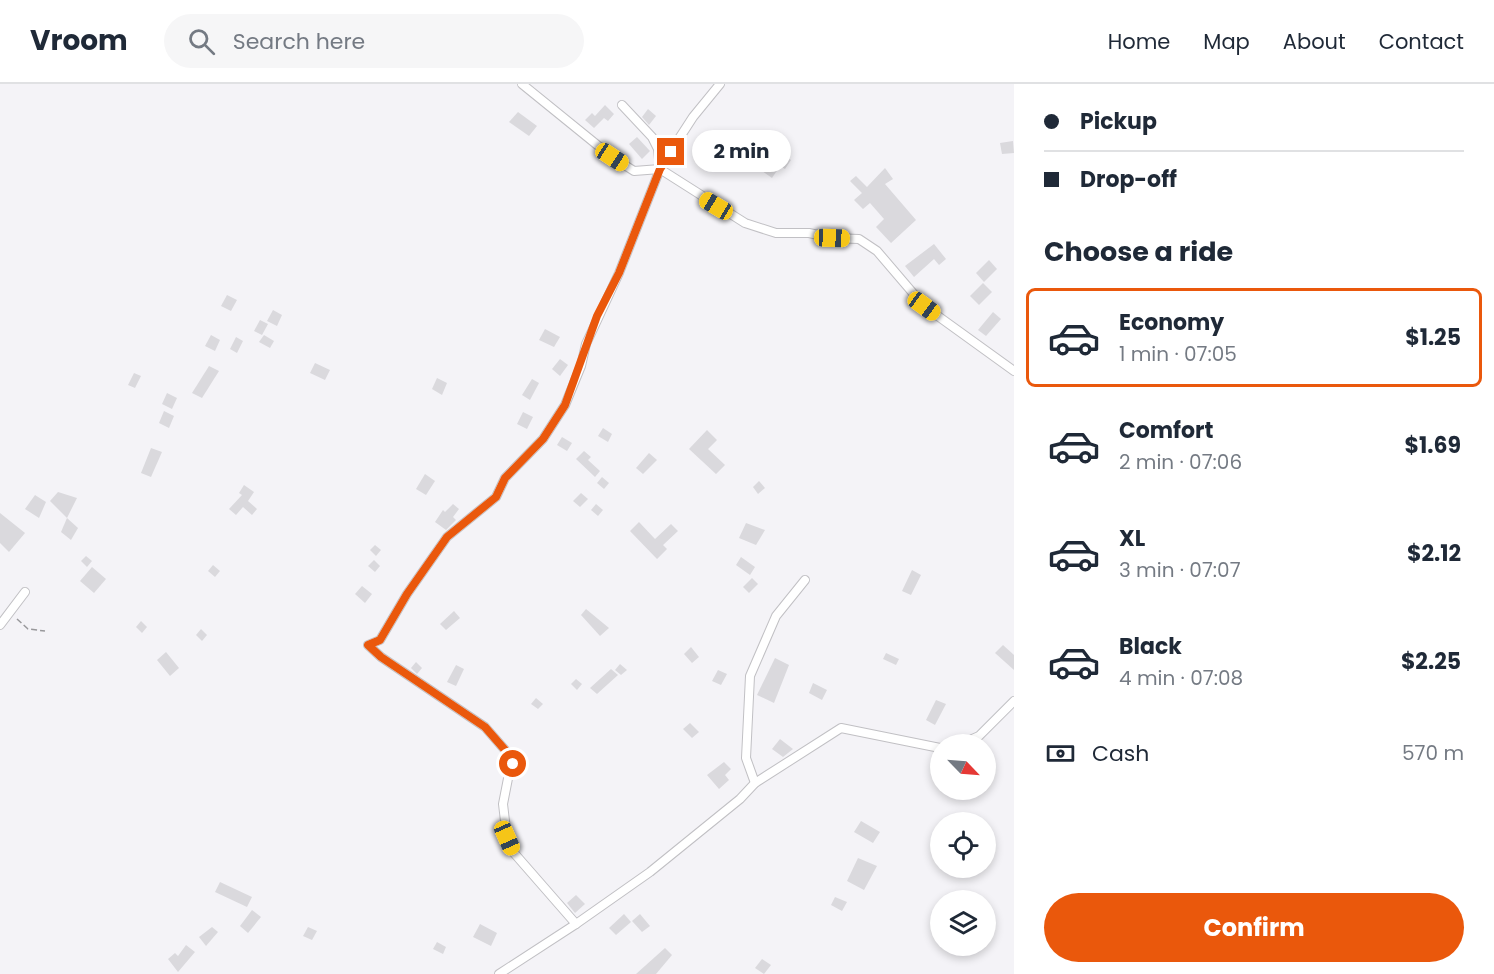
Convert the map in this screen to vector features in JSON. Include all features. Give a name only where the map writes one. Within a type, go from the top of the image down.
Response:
[{"type":"street","points":[[522,84],[612,157],[634,171],[660,169],[710,202],[762,230],[859,239],[877,251],[924,306],[1014,370]]},
{"type":"street","points":[[576,924],[514,854],[507,838],[503,804],[512,758],[485,727],[381,657],[368,645],[380,640],[407,594],[447,537],[496,497],[505,478],[543,439],[565,405],[581,366],[586,344],[619,273],[660,169],[693,117],[720,84]]},
{"type":"street","points":[[622,105],[652,138],[658,149],[660,169]]},
{"type":"street","points":[[755,783],[746,758],[750,676],[776,616],[805,580]]},
{"type":"street","points":[[0,625],[25,592]]},
{"type":"street","points":[[981,734],[1014,701]]},
{"type":"street","points":[[499,974],[650,872],[740,799],[755,783],[841,728],[930,746]]},
{"type":"path","points":[[11,613],[28,629],[45,631]]},
{"type":"building","points":[[605,105],[614,114],[608,121],[604,118],[594,128],[585,120],[592,113],[595,116]]},
{"type":"building","points":[[648,109],[656,116],[649,125],[642,117]]},
{"type":"building","points":[[518,112],[537,126],[529,136],[509,122]]},
{"type":"building","points":[[765,132],[774,138],[766,149],[758,143]]},
{"type":"building","points":[[637,137],[650,151],[642,159],[629,144]]},
{"type":"building","points":[[1013,141],[1014,153],[1002,154],[1000,143]]},
{"type":"building","points":[[770,146],[791,160],[785,169],[780,166],[772,178],[755,166]]},
{"type":"building","points":[[885,168],[893,179],[885,184],[916,220],[891,243],[876,227],[884,219],[870,203],[863,209],[854,200],[862,193],[850,181],[856,176],[867,187]]},
{"type":"building","points":[[934,244],[946,259],[939,265],[934,259],[914,277],[905,266]]},
{"type":"building","points":[[989,260],[997,269],[984,282],[976,273]]},
{"type":"building","points":[[983,283],[992,292],[979,305],[970,296]]},
{"type":"building","points":[[227,295],[237,300],[231,311],[221,306]]},
{"type":"building","points":[[273,310],[282,315],[277,326],[267,321]]},
{"type":"building","points":[[993,312],[1001,319],[986,336],[978,330]]},
{"type":"building","points":[[260,320],[268,324],[262,335],[254,331]]},
{"type":"building","points":[[545,329],[560,337],[554,347],[539,340]]},
{"type":"building","points":[[211,335],[220,340],[215,351],[205,346]]},
{"type":"building","points":[[264,335],[274,341],[270,348],[259,342]]},
{"type":"building","points":[[236,337],[243,341],[237,353],[230,349]]},
{"type":"building","points":[[560,359],[568,365],[560,376],[552,369]]},
{"type":"building","points":[[315,363],[330,370],[325,380],[310,373]]},
{"type":"building","points":[[209,366],[219,371],[202,398],[192,393]]},
{"type":"building","points":[[134,373],[141,376],[135,388],[128,385]]},
{"type":"building","points":[[437,378],[447,383],[442,395],[432,389]]},
{"type":"building","points":[[532,379],[539,383],[530,400],[522,395]]},
{"type":"building","points":[[167,393],[177,398],[172,409],[162,404]]},
{"type":"building","points":[[164,411],[174,416],[169,428],[159,423]]},
{"type":"building","points":[[523,412],[533,417],[527,429],[517,424]]},
{"type":"building","points":[[603,428],[612,434],[608,442],[598,436]]},
{"type":"building","points":[[707,430],[717,440],[708,449],[725,465],[716,474],[689,449]]},
{"type":"building","points":[[562,437],[572,443],[567,451],[557,445]]},
{"type":"building","points":[[151,448],[162,452],[151,477],[141,473]]},
{"type":"building","points":[[584,451],[591,457],[588,460],[600,471],[595,477],[576,459]]},
{"type":"building","points":[[649,453],[657,460],[643,474],[636,468]]},
{"type":"building","points":[[425,474],[435,481],[426,495],[416,489]]},
{"type":"building","points":[[602,477],[609,483],[604,489],[597,483]]},
{"type":"building","points":[[759,481],[765,488],[758,494],[753,487]]},
{"type":"building","points":[[244,485],[254,492],[248,501],[257,509],[252,515],[243,507],[236,515],[229,509],[242,495],[239,493]]},
{"type":"building","points":[[58,492],[77,498],[67,518],[50,501]]},
{"type":"building","points":[[581,493],[588,499],[580,507],[573,501]]},
{"type":"building","points":[[35,495],[46,502],[39,518],[25,509]]},
{"type":"building","points":[[453,504],[459,509],[453,517],[456,520],[446,530],[435,522],[443,510],[445,512]]},
{"type":"building","points":[[596,504],[603,510],[598,516],[591,510]]},
{"type":"building","points":[[0,513],[25,533],[9,552],[0,543]]},
{"type":"building","points":[[67,518],[78,528],[71,540],[61,532]]},
{"type":"building","points":[[639,522],[655,539],[671,524],[678,531],[663,545],[667,549],[657,559],[630,531]]},
{"type":"building","points":[[746,523],[765,530],[756,545],[739,538]]},
{"type":"building","points":[[375,545],[381,550],[376,556],[370,550]]},
{"type":"building","points":[[86,556],[92,561],[87,567],[81,561]]},
{"type":"building","points":[[741,557],[755,567],[750,575],[736,565]]},
{"type":"building","points":[[374,560],[380,566],[375,572],[368,566]]},
{"type":"building","points":[[213,565],[220,571],[215,577],[208,571]]},
{"type":"building","points":[[92,567],[106,579],[94,593],[80,581]]},
{"type":"building","points":[[912,570],[921,575],[911,595],[902,591]]},
{"type":"building","points":[[752,578],[758,584],[749,593],[743,587]]},
{"type":"building","points":[[362,586],[372,594],[365,603],[355,594]]},
{"type":"building","points":[[586,609],[609,628],[600,636],[581,615]]},
{"type":"building","points":[[454,611],[460,618],[446,630],[440,624]]},
{"type":"building","points":[[141,621],[147,627],[142,633],[136,627]]},
{"type":"building","points":[[201,629],[207,635],[202,641],[196,635]]},
{"type":"building","points":[[1003,645],[1014,655],[1014,670],[995,653]]},
{"type":"building","points":[[691,647],[699,657],[692,663],[684,654]]},
{"type":"building","points":[[166,652],[179,668],[170,676],[157,660]]},
{"type":"building","points":[[886,653],[899,659],[896,665],[883,659]]},
{"type":"building","points":[[775,658],[789,665],[774,703],[757,695]]},
{"type":"building","points":[[416,662],[422,668],[417,674],[411,668]]},
{"type":"building","points":[[620,664],[627,670],[621,675],[615,670]]},
{"type":"building","points":[[456,665],[464,669],[456,686],[447,682]]},
{"type":"building","points":[[611,669],[618,675],[597,694],[590,688]]},
{"type":"building","points":[[718,670],[727,674],[721,685],[712,681]]},
{"type":"building","points":[[576,679],[582,684],[577,690],[571,684]]},
{"type":"building","points":[[813,683],[827,690],[822,700],[809,693]]},
{"type":"building","points":[[536,698],[543,704],[538,709],[531,704]]},
{"type":"building","points":[[936,700],[946,704],[935,725],[926,720]]},
{"type":"building","points":[[690,723],[699,732],[692,738],[683,729]]},
{"type":"building","points":[[780,739],[793,749],[783,757],[772,749]]},
{"type":"building","points":[[724,762],[731,769],[725,775],[729,780],[719,789],[707,775]]},
{"type":"building","points":[[861,821],[880,832],[873,843],[854,832]]},
{"type":"building","points":[[858,858],[877,866],[864,890],[847,881]]},
{"type":"building","points":[[220,882],[252,897],[247,907],[215,892]]},
{"type":"building","points":[[576,895],[585,904],[575,913],[567,903]]},
{"type":"building","points":[[835,897],[847,902],[842,911],[831,905]]},
{"type":"building","points":[[252,910],[261,917],[248,933],[240,926]]},
{"type":"building","points":[[624,914],[631,922],[616,935],[609,928]]},
{"type":"building","points":[[640,914],[650,926],[642,932],[632,921]]},
{"type":"building","points":[[480,924],[497,933],[491,946],[473,937]]},
{"type":"building","points":[[212,927],[218,932],[206,946],[199,937]]},
{"type":"building","points":[[308,927],[317,931],[312,940],[303,936]]},
{"type":"building","points":[[437,942],[446,947],[443,954],[433,949]]},
{"type":"building","points":[[186,945],[195,952],[178,972],[168,959],[175,953],[178,956]]},
{"type":"building","points":[[665,948],[672,955],[656,974],[636,974]]},
{"type":"building","points":[[762,959],[771,965],[764,974],[755,968]]},
{"type":"route","points":[[513,764],[512,758],[485,727],[381,657],[368,645],[380,640],[407,594],[439,552],[447,537],[496,497],[505,478],[543,439],[565,405],[581,366],[586,344],[597,316],[619,273],[660,169],[671,152]]}]
